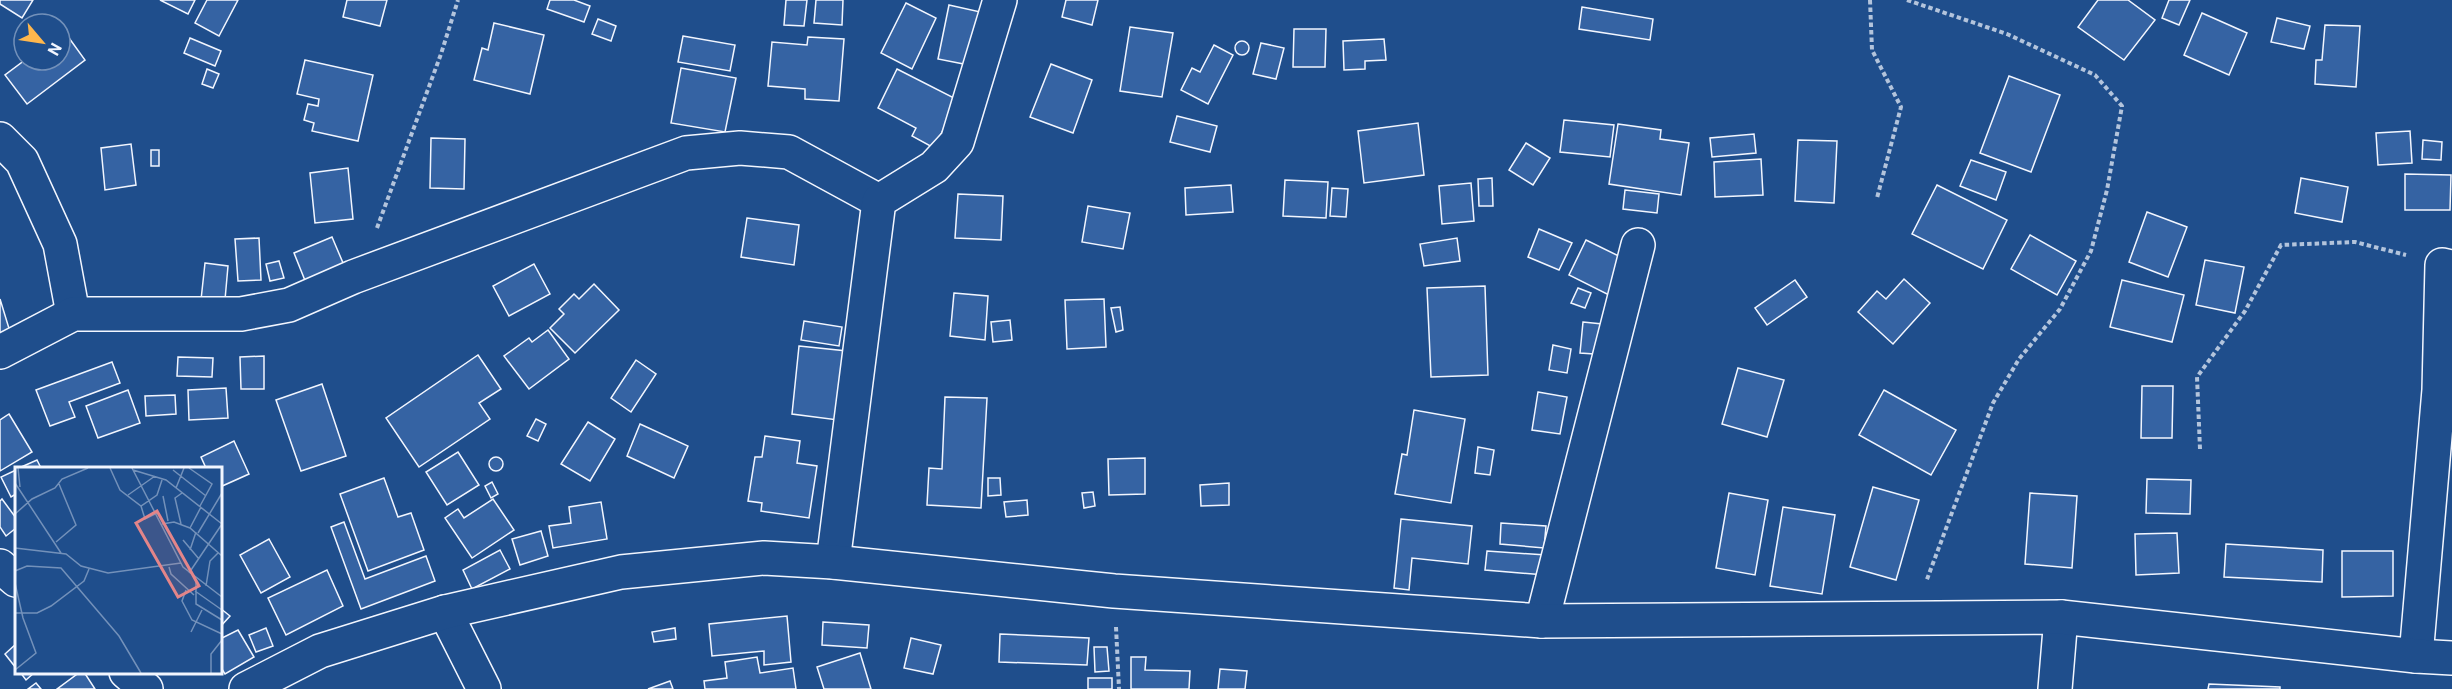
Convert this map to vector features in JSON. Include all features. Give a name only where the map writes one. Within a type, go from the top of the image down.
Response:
[{"type":"street","points":[[879,201],[934,167],[957,142],[1000,0]]},
{"type":"street","points":[[0,139],[22,161],[60,244],[73,314]]},
{"type":"street","points":[[0,352],[73,314],[241,314],[289,305],[353,277],[686,153],[740,147],[789,153],[879,201]]},
{"type":"street","points":[[833,562],[879,201]]},
{"type":"street","points":[[1542,621],[1638,245]]},
{"type":"street","points":[[2416,657],[2439,390],[2447,266]]},
{"type":"street","points":[[246,689],[320,651],[446,612],[621,572],[764,558],[833,562],[1114,591],[1542,621],[2061,617],[2416,657],[2452,658]]},
{"type":"street","points":[[0,566],[15,579]]},
{"type":"street","points":[[446,612],[484,689]]},
{"type":"street","points":[[2055,689],[2061,617]]},
{"type":"street","points":[[128,674],[146,689]]},
{"type":"path","points":[[353,277],[383,216],[458,0]]},
{"type":"path","points":[[1870,0],[1872,50],[1901,107],[1877,198]]},
{"type":"path","points":[[1907,0],[2007,34],[2095,75],[2122,106],[2107,190],[2091,251],[2060,309],[2019,359],[1993,403],[1913,617]]},
{"type":"path","points":[[2200,449],[2197,377],[2245,311],[2281,244],[2355,242],[2447,266]]},
{"type":"path","points":[[1114,591],[1119,689]]},
{"type":"building","points":[[0,0],[33,0],[26,12],[13,12],[0,4]]},
{"type":"building","points":[[160,0],[195,0],[188,14]]},
{"type":"building","points":[[207,0],[238,0],[219,36],[195,23]]},
{"type":"building","points":[[347,0],[387,0],[380,26],[343,17]]},
{"type":"building","points":[[550,0],[574,0],[590,6],[584,22],[547,9]]},
{"type":"building","points":[[786,0],[807,0],[804,26],[784,25]]},
{"type":"building","points":[[816,0],[843,0],[842,25],[814,23]]},
{"type":"building","points":[[1066,0],[1098,0],[1092,25],[1062,17]]},
{"type":"building","points":[[2098,0],[2128,0],[2155,20],[2124,60],[2078,27]]},
{"type":"building","points":[[2169,0],[2190,0],[2179,25],[2162,18]]},
{"type":"building","points":[[906,3],[936,18],[912,69],[881,53]]},
{"type":"building","points":[[949,5],[985,13],[974,66],[938,59]]},
{"type":"building","points":[[1582,7],[1653,19],[1650,40],[1579,29]]},
{"type":"building","points":[[2202,13],[2247,33],[2229,75],[2184,55]]},
{"type":"building","points":[[2277,18],[2310,26],[2304,49],[2271,42]]},
{"type":"building","points":[[598,19],[616,26],[611,41],[592,34]]},
{"type":"building","points":[[494,23],[544,35],[530,94],[474,80],[482,48],[488,50]]},
{"type":"building","points":[[2325,25],[2360,26],[2356,87],[2315,84],[2316,60],[2322,60]]},
{"type":"building","points":[[1130,27],[1173,33],[1162,97],[1120,91]]},
{"type":"building","points":[[1294,29],[1326,29],[1325,67],[1293,67]]},
{"type":"building","points":[[683,36],[735,45],[730,71],[678,62]]},
{"type":"building","points":[[808,37],[844,39],[839,101],[805,99],[805,89],[768,86],[772,42],[807,45]]},
{"type":"building","points":[[190,38],[221,51],[215,66],[184,53]]},
{"type":"building","points":[[1384,39],[1386,60],[1365,61],[1365,69],[1344,70],[1343,41]]},
{"type":"building","points":[[1242,41],[1247,43],[1249,48],[1247,53],[1242,55],[1237,53],[1235,48],[1237,43]]},
{"type":"building","points":[[72,42],[85,60],[72,70]]},
{"type":"building","points":[[1261,43],[1284,48],[1276,79],[1253,74]]},
{"type":"building","points":[[1214,45],[1233,55],[1208,104],[1181,90],[1192,68],[1200,72]]},
{"type":"building","points":[[305,60],[373,75],[358,141],[312,131],[314,123],[304,120],[308,104],[318,106],[319,99],[297,94]]},
{"type":"building","points":[[1051,64],[1092,80],[1073,133],[1030,117]]},
{"type":"building","points":[[681,68],[736,78],[725,132],[671,123]]},
{"type":"building","points":[[207,69],[219,74],[213,88],[202,84]]},
{"type":"building","points":[[897,69],[958,100],[934,148],[912,136],[916,128],[878,108]]},
{"type":"building","points":[[12,70],[12,72],[69,72],[27,104],[5,75]]},
{"type":"building","points":[[2009,76],[2060,95],[2031,172],[1980,153]]},
{"type":"building","points":[[1177,116],[1217,126],[1210,152],[1170,142]]},
{"type":"building","points":[[1564,120],[1614,125],[1610,157],[1560,152]]},
{"type":"building","points":[[1418,123],[1424,175],[1364,183],[1358,131]]},
{"type":"building","points":[[1618,124],[1661,130],[1660,139],[1689,143],[1681,195],[1609,184]]},
{"type":"building","points":[[2410,131],[2412,163],[2378,165],[2376,133]]},
{"type":"building","points":[[1754,134],[1756,153],[1712,157],[1710,138]]},
{"type":"building","points":[[431,138],[465,139],[464,189],[430,188]]},
{"type":"building","points":[[1798,140],[1837,141],[1834,203],[1795,201]]},
{"type":"building","points":[[2423,140],[2442,142],[2441,160],[2422,159]]},
{"type":"building","points":[[1526,143],[1550,158],[1533,185],[1509,170]]},
{"type":"building","points":[[131,144],[136,185],[105,190],[101,148]]},
{"type":"building","points":[[151,150],[159,150],[159,166],[151,166]]},
{"type":"building","points":[[1761,159],[1763,195],[1715,197],[1714,162]]},
{"type":"building","points":[[1971,160],[2006,172],[1996,200],[1960,186]]},
{"type":"building","points":[[348,168],[353,219],[315,223],[310,173]]},
{"type":"building","points":[[2405,174],[2451,175],[2450,210],[2405,210]]},
{"type":"building","points":[[1492,178],[1493,206],[1479,206],[1478,179]]},
{"type":"building","points":[[2301,178],[2348,187],[2342,222],[2295,213]]},
{"type":"building","points":[[1285,180],[1328,182],[1326,218],[1283,216]]},
{"type":"building","points":[[1471,183],[1474,221],[1442,224],[1439,186]]},
{"type":"building","points":[[1231,185],[1233,212],[1186,215],[1185,188]]},
{"type":"building","points":[[1937,185],[2007,220],[1983,269],[1912,234]]},
{"type":"building","points":[[1332,188],[1348,189],[1346,217],[1330,216]]},
{"type":"building","points":[[1625,190],[1659,194],[1657,213],[1623,209]]},
{"type":"building","points":[[958,194],[1003,196],[1001,240],[955,238]]},
{"type":"building","points":[[1088,206],[1130,213],[1123,249],[1082,242]]},
{"type":"building","points":[[2147,212],[2187,227],[2168,277],[2129,262]]},
{"type":"building","points":[[747,218],[799,225],[794,265],[741,257]]},
{"type":"building","points":[[1539,229],[1572,243],[1559,270],[1528,257]]},
{"type":"building","points":[[2030,235],[2076,261],[2057,295],[2011,269]]},
{"type":"building","points":[[332,237],[349,277],[310,293],[294,253]]},
{"type":"building","points":[[259,238],[261,280],[238,281],[235,239]]},
{"type":"building","points":[[1457,238],[1460,261],[1424,266],[1420,244]]},
{"type":"building","points":[[1586,240],[1633,263],[1615,298],[1569,275]]},
{"type":"building","points":[[2205,260],[2244,267],[2235,313],[2196,305]]},
{"type":"building","points":[[279,261],[284,278],[270,281],[266,264]]},
{"type":"building","points":[[205,263],[228,266],[224,311],[200,309]]},
{"type":"building","points":[[534,264],[550,294],[509,316],[493,286]]},
{"type":"building","points":[[1904,279],[1930,303],[1893,344],[1858,312],[1877,291],[1886,299]]},
{"type":"building","points":[[1795,280],[1807,297],[1767,325],[1755,308]]},
{"type":"building","points":[[2122,280],[2184,295],[2172,342],[2110,327]]},
{"type":"building","points":[[594,284],[619,310],[575,353],[550,328],[564,314],[559,309],[574,294],[579,299]]},
{"type":"building","points":[[1485,286],[1488,375],[1431,377],[1427,288]]},
{"type":"building","points":[[1578,288],[1591,293],[1585,308],[1571,303]]},
{"type":"building","points":[[954,293],[988,296],[985,340],[950,336]]},
{"type":"building","points":[[0,299],[11,335],[0,339]]},
{"type":"building","points":[[1104,299],[1106,347],[1067,349],[1065,300]]},
{"type":"building","points":[[1120,307],[1123,330],[1116,332],[1111,308]]},
{"type":"building","points":[[1010,320],[1012,340],[993,342],[991,322]]},
{"type":"building","points":[[804,321],[842,327],[839,346],[801,340]]},
{"type":"building","points":[[1583,322],[1612,325],[1609,355],[1580,353]]},
{"type":"building","points":[[548,330],[569,359],[529,389],[504,356],[529,338],[532,342]]},
{"type":"building","points":[[1553,345],[1571,349],[1567,373],[1549,370]]},
{"type":"building","points":[[799,346],[847,351],[838,420],[792,414]]},
{"type":"building","points":[[478,355],[501,389],[479,403],[490,419],[419,467],[386,418]]},
{"type":"building","points":[[264,356],[264,389],[241,389],[240,357]]},
{"type":"building","points":[[178,357],[213,358],[212,377],[177,376]]},
{"type":"building","points":[[636,360],[656,374],[631,412],[611,398]]},
{"type":"building","points":[[112,362],[120,383],[69,402],[75,417],[50,426],[36,390]]},
{"type":"building","points":[[1738,368],[1784,380],[1767,437],[1722,424]]},
{"type":"building","points":[[322,384],[346,456],[301,471],[276,400]]},
{"type":"building","points":[[2142,386],[2173,386],[2172,438],[2141,438]]},
{"type":"building","points":[[226,388],[228,418],[189,420],[188,390]]},
{"type":"building","points":[[128,390],[140,423],[98,438],[86,406]]},
{"type":"building","points":[[1884,390],[1956,430],[1931,475],[1859,435]]},
{"type":"building","points":[[1538,392],[1567,397],[1560,434],[1532,430]]},
{"type":"building","points":[[175,395],[176,414],[146,416],[145,396]]},
{"type":"building","points":[[945,397],[987,398],[981,508],[927,505],[929,468],[942,469]]},
{"type":"building","points":[[1414,410],[1465,419],[1451,503],[1395,494],[1402,454],[1407,455]]},
{"type":"building","points":[[9,414],[32,452],[0,471],[0,420]]},
{"type":"building","points":[[536,419],[546,424],[538,441],[527,436]]},
{"type":"building","points":[[588,422],[615,439],[590,481],[561,464]]},
{"type":"building","points":[[640,424],[688,446],[674,478],[627,456]]},
{"type":"building","points":[[765,436],[800,441],[797,463],[817,466],[809,518],[761,511],[762,503],[748,501],[755,457],[762,457]]},
{"type":"building","points":[[234,441],[249,474],[222,486],[222,467],[206,467],[201,457]]},
{"type":"building","points":[[1478,447],[1494,450],[1490,475],[1475,473]]},
{"type":"building","points":[[458,452],[479,485],[447,505],[426,472]]},
{"type":"building","points":[[493,457],[499,457],[503,464],[499,471],[493,471],[489,467],[489,461]]},
{"type":"building","points":[[1145,458],[1145,494],[1109,495],[1108,459]]},
{"type":"building","points":[[37,460],[40,467],[21,467]]},
{"type":"building","points":[[15,470],[15,495],[11,497],[1,477]]},
{"type":"building","points":[[384,478],[398,517],[411,513],[424,550],[368,571],[340,494]]},
{"type":"building","points":[[988,478],[1000,478],[1001,495],[988,496]]},
{"type":"building","points":[[2147,479],[2191,480],[2190,514],[2146,513]]},
{"type":"building","points":[[492,482],[498,494],[491,498],[485,486]]},
{"type":"building","points":[[1229,483],[1229,505],[1201,506],[1200,485]]},
{"type":"building","points":[[1873,487],[1919,500],[1896,580],[1850,567]]},
{"type":"building","points":[[1093,492],[1095,506],[1084,508],[1082,493]]},
{"type":"building","points":[[1729,493],[1768,500],[1755,575],[1716,568]]},
{"type":"building","points":[[2030,493],[2077,496],[2072,568],[2025,564]]},
{"type":"building","points":[[2,499],[15,517],[15,529],[6,536],[0,527],[0,501]]},
{"type":"building","points":[[493,499],[514,530],[472,558],[445,518],[458,509],[464,518]]},
{"type":"building","points":[[1027,500],[1028,515],[1006,517],[1004,502]]},
{"type":"building","points":[[601,502],[607,539],[553,548],[549,526],[571,523],[569,507]]},
{"type":"building","points":[[1783,507],[1835,515],[1822,594],[1770,586]]},
{"type":"building","points":[[1401,519],[1472,526],[1468,564],[1412,558],[1409,590],[1394,588]]},
{"type":"building","points":[[344,522],[365,579],[426,556],[435,581],[361,609],[331,527]]},
{"type":"building","points":[[1501,523],[1546,526],[1544,548],[1500,544]]},
{"type":"building","points":[[541,531],[548,556],[520,565],[512,539]]},
{"type":"building","points":[[2177,533],[2179,573],[2136,575],[2135,534]]},
{"type":"building","points":[[269,539],[290,577],[261,593],[240,555]]},
{"type":"building","points":[[2226,544],[2323,550],[2322,582],[2224,577]]},
{"type":"building","points":[[500,550],[510,569],[472,589],[463,570]]},
{"type":"building","points":[[1487,551],[1546,555],[1545,575],[1485,570]]},
{"type":"building","points":[[2342,551],[2393,551],[2393,596],[2342,597]]},
{"type":"building","points":[[327,570],[343,606],[286,635],[268,598]]},
{"type":"building","points":[[222,610],[230,616],[222,625]]},
{"type":"building","points":[[787,616],[791,662],[764,665],[764,651],[712,656],[709,624]]},
{"type":"building","points":[[823,622],[869,625],[867,648],[822,645]]},
{"type":"building","points":[[266,628],[273,646],[256,652],[249,635]]},
{"type":"building","points":[[675,628],[676,639],[654,642],[652,632]]},
{"type":"building","points":[[238,630],[254,657],[225,674],[222,669],[222,638]]},
{"type":"building","points":[[1000,634],[1089,638],[1087,665],[999,662]]},
{"type":"building","points":[[911,638],[941,645],[933,674],[904,668]]},
{"type":"building","points":[[15,645],[15,667],[5,654]]},
{"type":"building","points":[[1094,647],[1107,647],[1109,671],[1095,672]]},
{"type":"building","points":[[860,653],[871,689],[824,689],[817,667]]},
{"type":"building","points":[[757,657],[760,673],[793,668],[796,689],[705,689],[704,681],[727,678],[725,662]]},
{"type":"building","points":[[1131,657],[1146,657],[1145,670],[1190,671],[1189,689],[1131,689]]},
{"type":"building","points":[[1220,669],[1247,671],[1245,689],[1218,689]]},
{"type":"building","points":[[22,674],[33,674],[26,680]]},
{"type":"building","points":[[77,674],[85,674],[95,689],[57,689]]},
{"type":"building","points":[[1088,678],[1112,678],[1112,689],[1088,689]]},
{"type":"building","points":[[670,681],[673,689],[648,689]]},
{"type":"building","points":[[36,683],[41,689],[28,689]]},
{"type":"building","points":[[2209,684],[2280,687],[2280,689],[2208,689]]}]
